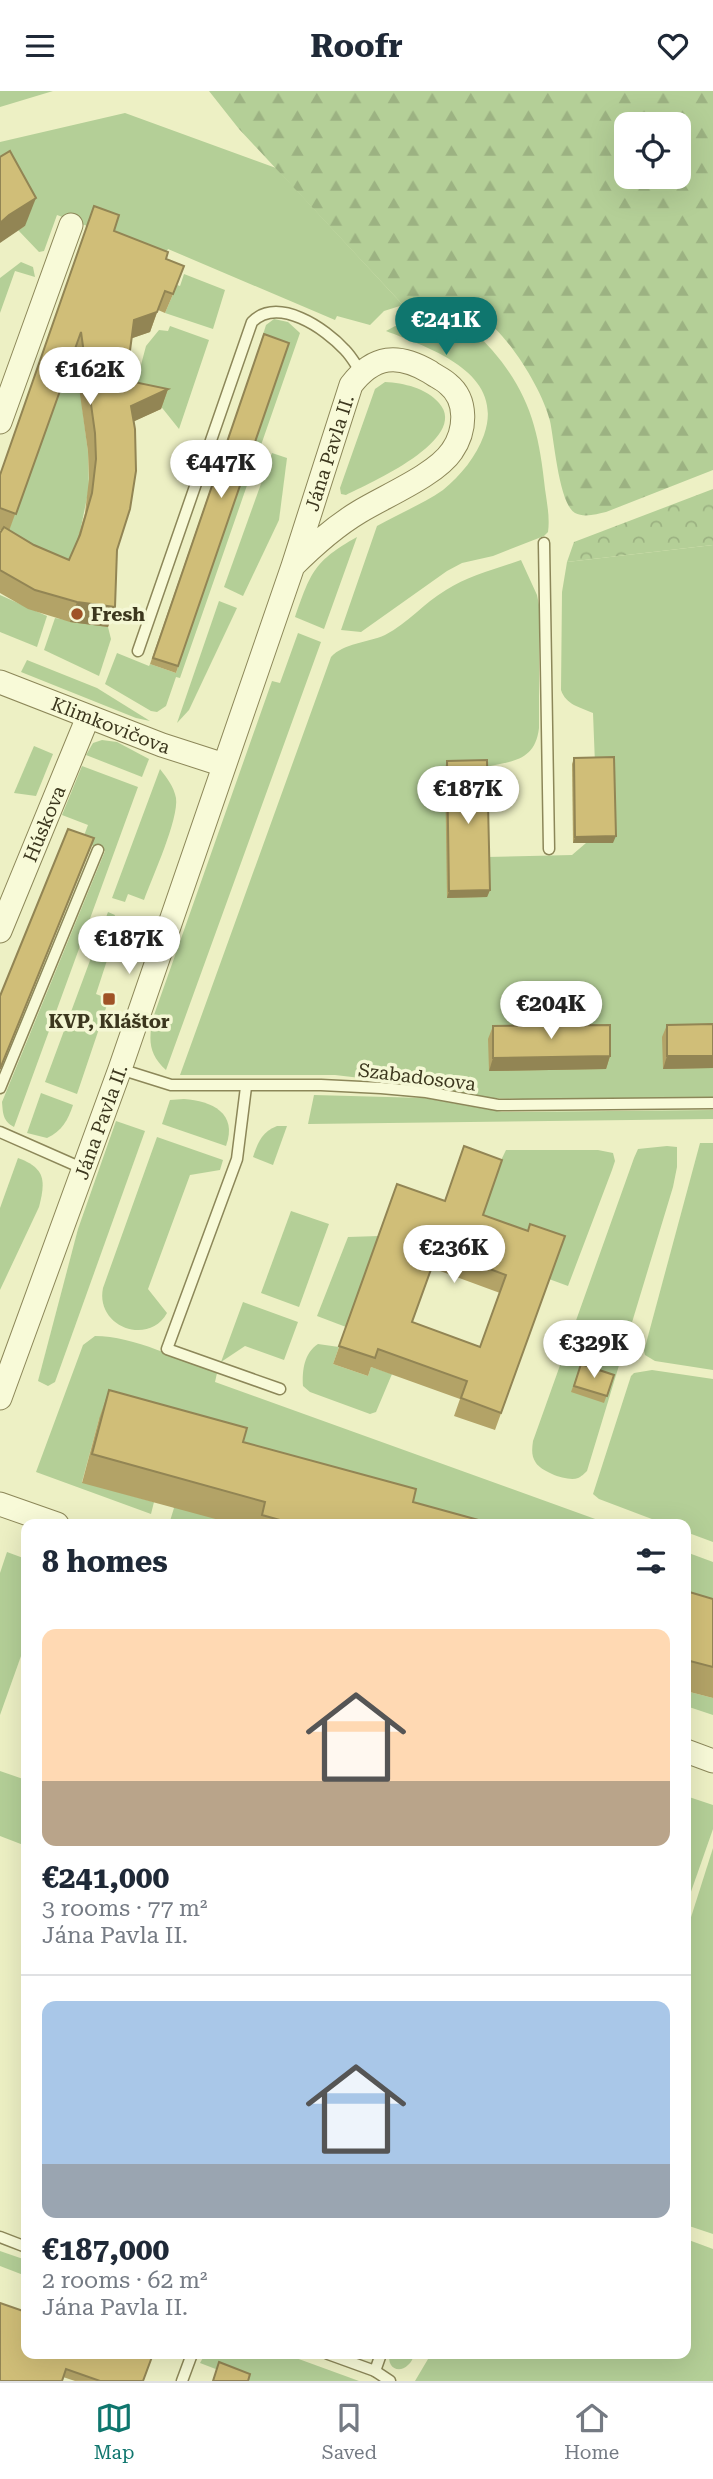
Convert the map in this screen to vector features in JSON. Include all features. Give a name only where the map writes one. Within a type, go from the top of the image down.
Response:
[{"type":"street","points":[[0,422],[71,225]]},
{"type":"street","name":"Jána Pavla II.","points":[[0,1398],[120,1069],[293,566],[351,385],[361,372],[379,362],[393,359],[406,361],[448,383],[458,394],[463,408],[460,440],[451,454],[438,466],[337,526],[293,566]]},
{"type":"street","name":"Klimkovičova","points":[[0,682],[88,717],[224,765]]},
{"type":"street","name":"Húskova","points":[[0,931],[88,717]]},
{"type":"street","points":[[0,1504],[43,1519]]},
{"type":"street","points":[[691,1753],[713,1761]]},
{"type":"lane","points":[[138,651],[252,323],[263,314],[279,312],[308,323],[338,343],[361,372]]},
{"type":"lane","points":[[544,543],[549,849]]},
{"type":"lane","points":[[0,1088],[98,851]]},
{"type":"lane","name":"Szabadosova","points":[[120,1069],[171,1085],[321,1085],[381,1088],[426,1092],[498,1105],[713,1103]]},
{"type":"lane","points":[[246,1087],[237,1159],[167,1349],[280,1389]]},
{"type":"lane","points":[[0,1132],[85,1168]]},
{"type":"lane","points":[[0,2237],[21,2245]]},
{"type":"lane","points":[[182,2381],[190,2359]]},
{"type":"lane","points":[[342,2359],[374,2371],[390,2381]]},
{"type":"lane","points":[[374,2371],[379,2359]]},
{"type":"green space","points":[[0,91],[53,91],[0,107]]},
{"type":"green space","points":[[209,91],[713,91],[713,470],[606,512],[595,515],[575,513],[569,507],[561,485],[546,408],[532,378],[502,335],[480,316],[455,305],[431,300],[403,305],[239,129]]},
{"type":"green space","points":[[125,113],[276,168],[403,305],[384,311],[370,325],[337,316],[335,320],[168,249],[82,406],[89,488],[79,537],[66,571],[5,541],[112,235],[57,215],[44,251],[39,252],[18,230],[25,226],[0,180],[0,142]]},
{"type":"green space","points":[[21,262],[33,267],[35,277],[15,271],[0,313],[0,278]]},
{"type":"green space","points":[[184,274],[225,290],[213,329],[165,313]]},
{"type":"green space","points":[[428,316],[447,319],[471,330],[505,366],[524,398],[540,449],[548,532],[493,556],[462,563],[447,571],[361,632],[341,630],[377,526],[443,490],[467,465],[484,435],[488,413],[484,395],[474,379],[442,355],[386,331],[410,318]]},
{"type":"green space","points":[[274,319],[288,322],[300,333],[180,678],[176,677],[166,706],[157,712],[151,711],[105,684],[117,653],[176,673],[287,350],[261,341],[266,325]]},
{"type":"green space","points":[[170,326],[209,340],[179,429],[159,404],[133,395],[146,346],[159,330],[168,331]]},
{"type":"green space","points":[[385,382],[414,387],[434,398],[445,417],[441,431],[429,445],[394,471],[346,495],[341,494],[340,488],[375,389]]},
{"type":"green space","points":[[272,453],[287,458],[279,520],[243,596],[224,587]]},
{"type":"green space","points":[[713,489],[713,545],[567,562],[574,542]]},
{"type":"green space","points":[[357,537],[324,629],[295,617],[316,569],[331,553]]},
{"type":"green space","points":[[713,545],[713,1097],[553,1100],[489,1098],[420,1085],[335,1075],[180,1075],[331,657],[336,652],[385,635],[455,585],[521,560],[539,605],[539,728],[537,739],[528,753],[513,761],[485,767],[487,857],[572,855],[586,843],[595,764],[593,713],[570,702],[561,690],[562,592],[567,562]]},
{"type":"green space","points":[[0,595],[47,616],[37,647],[0,632]]},
{"type":"green space","points":[[219,601],[237,608],[189,710],[177,723]]},
{"type":"green space","points":[[55,618],[108,627],[111,639],[99,676],[44,650]]},
{"type":"green space","points":[[298,633],[321,642],[166,1070],[156,1058],[151,1045],[154,1015],[272,681],[280,683]]},
{"type":"green space","points":[[27,660],[97,688],[150,721],[136,718],[21,672]]},
{"type":"green space","points":[[102,740],[117,742],[149,759],[142,777],[86,755],[93,743]]},
{"type":"green space","points":[[34,746],[53,754],[36,796],[14,793]]},
{"type":"green space","points":[[82,766],[138,787],[14,1127],[4,1117],[2,1102],[105,851],[82,841],[88,825],[62,815]]},
{"type":"green space","points":[[160,769],[172,786],[176,798],[176,808],[164,849],[144,900],[128,894],[125,902],[112,898]]},
{"type":"green space","points":[[108,912],[115,915],[108,936],[114,939],[96,994],[109,999],[77,1094],[45,1082]]},
{"type":"green space","points":[[41,1093],[73,1105],[64,1125],[47,1138],[27,1133]]},
{"type":"green space","points":[[314,1095],[424,1098],[502,1112],[713,1110],[713,1119],[308,1124]]},
{"type":"green space","points":[[184,1099],[213,1106],[220,1111],[228,1125],[226,1146],[162,1124],[170,1100]]},
{"type":"green space","points":[[116,1121],[145,1131],[55,1382],[48,1386],[38,1381],[78,1229]]},
{"type":"green space","points":[[277,1126],[287,1126],[273,1165],[253,1157],[261,1138]]},
{"type":"green space","points":[[157,1137],[223,1160],[220,1170],[190,1175],[148,1289],[167,1313],[148,1329],[136,1330],[115,1322],[107,1313],[103,1288]]},
{"type":"green space","points":[[700,1143],[713,1143],[713,1370],[655,1361],[645,1355],[644,1351]]},
{"type":"green space","points":[[677,1147],[673,1187],[587,1471],[574,1479],[555,1475],[536,1463],[532,1450],[533,1441],[638,1149]]},
{"type":"green space","points":[[506,1150],[598,1150],[613,1153],[615,1161],[612,1170],[568,1286],[549,1279],[558,1255],[476,1233],[496,1178],[493,1177]]},
{"type":"green space","points":[[18,1158],[34,1166],[43,1182],[39,1207],[0,1290],[0,1208]]},
{"type":"green space","points":[[291,1211],[329,1224],[299,1307],[261,1293]]},
{"type":"green space","points":[[379,1236],[346,1327],[317,1316],[348,1237]]},
{"type":"green space","points":[[243,1302],[298,1322],[284,1360],[245,1346],[221,1362]]},
{"type":"green space","points":[[95,1336],[110,1337],[157,1350],[217,1373],[215,1382],[595,1519],[171,1519],[174,1508],[99,1419],[82,1482],[154,1502],[151,1514],[36,1472],[83,1345]]},
{"type":"green space","points":[[318,1344],[339,1347],[333,1364],[368,1376],[371,1367],[392,1374],[376,1412],[370,1414],[310,1392],[303,1386],[305,1363]]},
{"type":"green space","points":[[652,1370],[713,1379],[713,1542],[691,1534],[691,1519],[652,1519],[599,1499],[593,1494],[634,1373]]},
{"type":"green space","points":[[7,1552],[21,1557],[21,1656],[0,1715],[0,1573]]},
{"type":"green space","points":[[691,1554],[713,1562],[713,1630],[691,1624]]},
{"type":"green space","points":[[691,1692],[713,1698],[713,1715],[691,1708]]},
{"type":"green space","points":[[0,1771],[21,1778],[21,1844],[0,1836]]},
{"type":"green space","points":[[691,1798],[713,1805],[713,1829],[691,1892]]},
{"type":"green space","points":[[713,1848],[713,2234],[691,2227],[691,1917]]},
{"type":"green space","points":[[691,2241],[713,2249],[713,2381],[415,2381],[428,2359],[691,2359]]},
{"type":"green space","points":[[0,2251],[21,2258],[21,2274],[0,2266]]},
{"type":"green space","points":[[202,2359],[299,2359],[359,2381],[247,2381],[200,2363]]},
{"type":"green space","points":[[389,2359],[412,2359],[400,2369],[394,2368]]},
{"type":"building","points":[[10,151],[36,198],[0,223],[0,157]]},
{"type":"building","points":[[94,206],[119,215],[114,231],[168,252],[166,259],[184,266],[173,294],[165,291],[157,312],[134,320],[129,381],[168,389],[131,406],[135,429],[136,471],[130,509],[117,550],[115,607],[77,602],[35,590],[0,570],[0,533],[4,527],[34,545],[69,560],[80,535],[92,493],[96,459],[95,433],[81,332],[16,514],[0,508],[0,475]]},
{"type":"building","points":[[264,334],[289,343],[178,666],[153,658]]},
{"type":"building","points":[[614,757],[616,836],[575,837],[574,758]]},
{"type":"building","points":[[487,760],[490,890],[449,891],[447,761]]},
{"type":"building","points":[[68,829],[94,838],[0,1069],[0,996]]},
{"type":"building","points":[[713,1024],[713,1056],[667,1056],[667,1025]]},
{"type":"building","points":[[610,1025],[610,1056],[493,1058],[493,1026]]},
{"type":"building","points":[[464,1146],[502,1160],[483,1215],[528,1231],[530,1224],[565,1236],[501,1413],[461,1398],[467,1381],[378,1349],[375,1358],[339,1346],[397,1184],[445,1201]],"holes":[[[438,1250],[506,1275],[480,1347],[412,1322]]]},
{"type":"building","points":[[581,1364],[614,1375],[607,1396],[574,1386]]},
{"type":"building","points":[[109,1390],[247,1428],[243,1442],[416,1489],[413,1502],[475,1519],[276,1519],[262,1515],[265,1502],[92,1454]]},
{"type":"building","points":[[691,1592],[713,1599],[713,1667],[691,1661]]},
{"type":"building","points":[[0,2303],[21,2310],[21,2359],[151,2359],[143,2381],[100,2381],[66,2369],[62,2381],[0,2381]]},
{"type":"building","points":[[219,2362],[250,2374],[248,2381],[213,2381]]},
{"type":"place","name":"Fresh","points":[[77,614]]},
{"type":"place","name":"KVP, Kláštor","points":[[109,999]]}]
